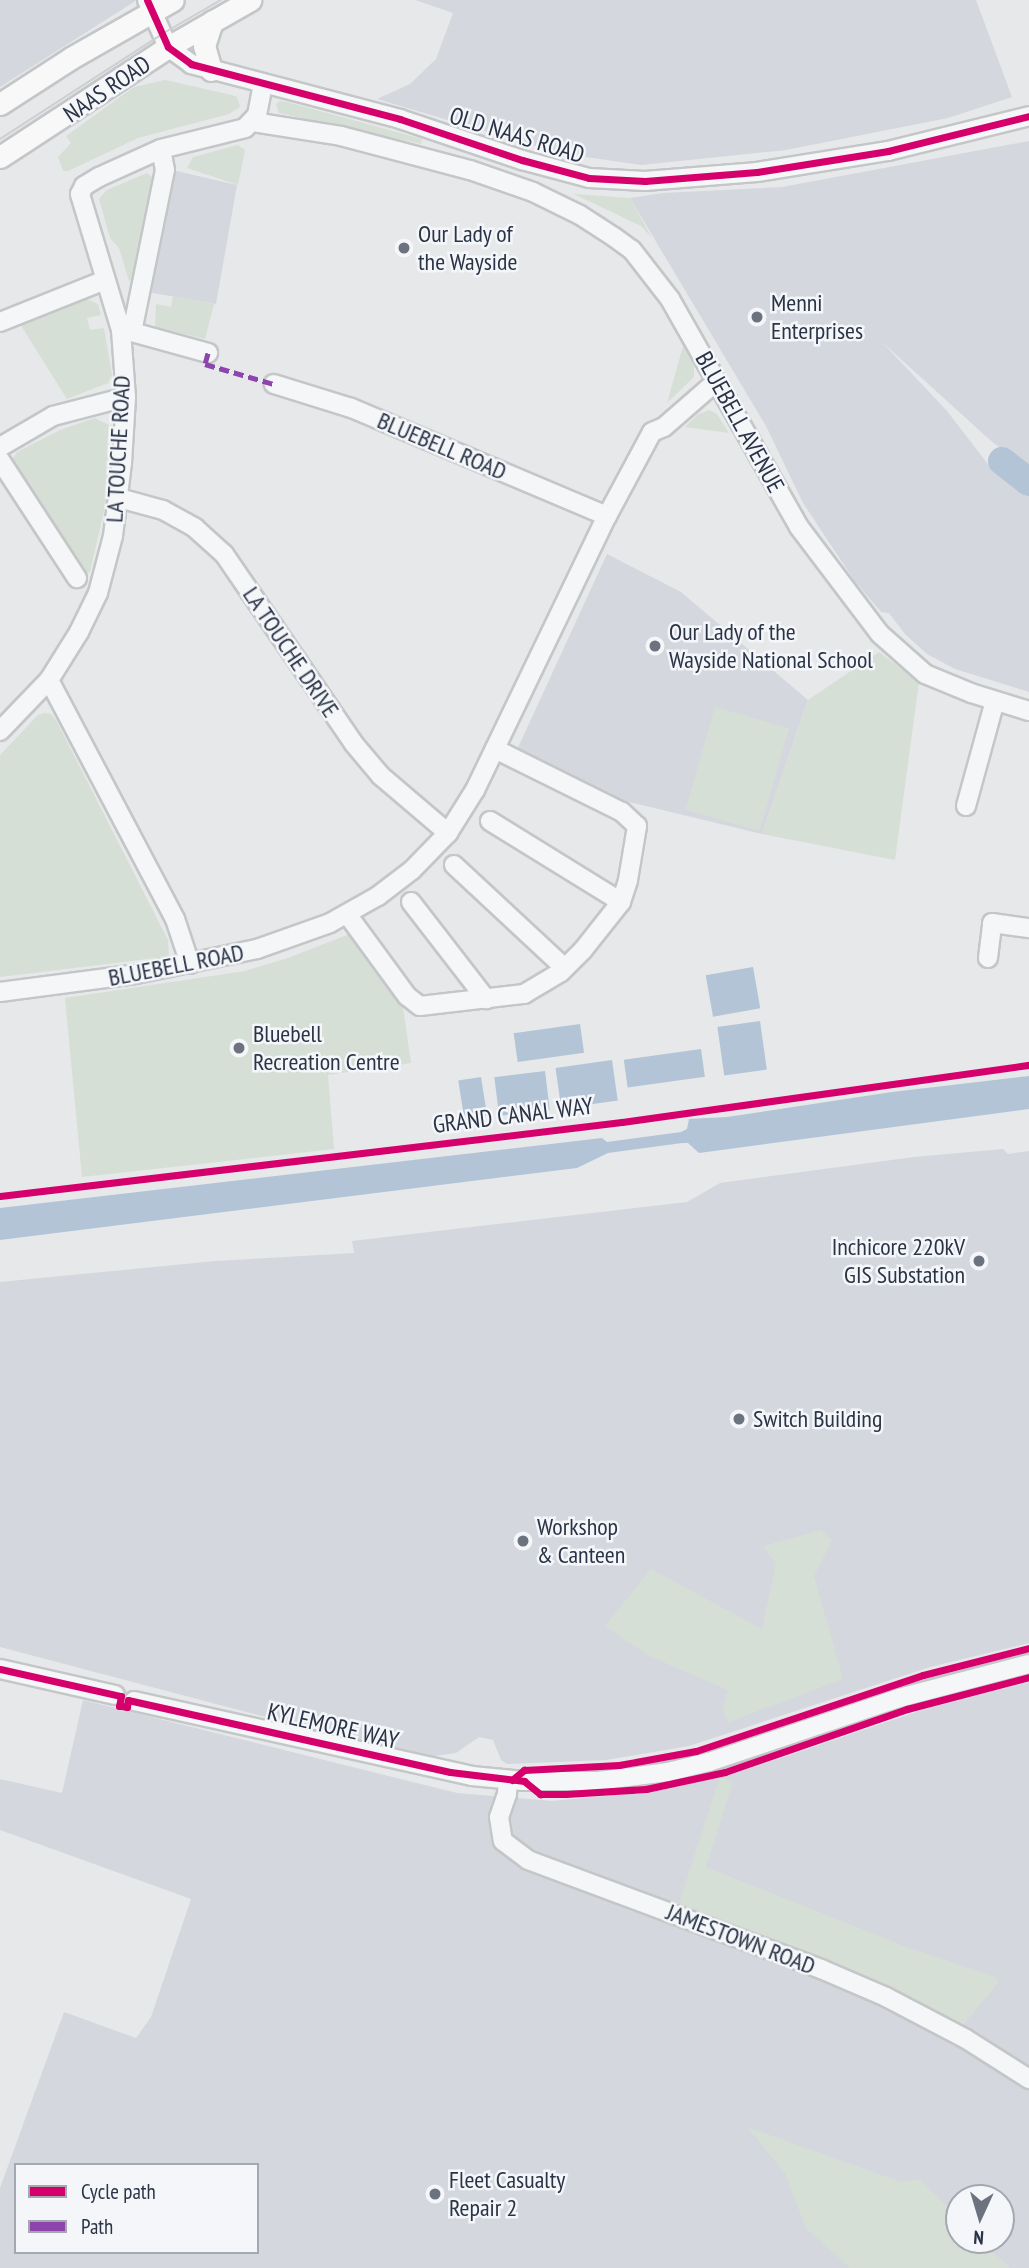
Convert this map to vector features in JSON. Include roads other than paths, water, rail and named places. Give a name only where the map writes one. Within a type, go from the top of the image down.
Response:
[{"type":"main road","name":"NAAS ROAD","points":[[0,104],[149,5],[173,0]]},
{"type":"main road","name":"NAAS ROAD","points":[[0,157],[168,47],[250,0]]},
{"type":"main road","points":[[211,70],[204,46],[212,21]]},
{"type":"street","points":[[149,5],[168,47]]},
{"type":"street","name":"OLD NAAS ROAD","points":[[168,47],[191,64],[400,119],[568,174],[645,181],[757,172],[888,151],[1029,116]]},
{"type":"street","points":[[253,122],[263,85]]},
{"type":"street","name":"BLUEBELL AVENUE","points":[[84,186],[161,149],[245,128],[253,122],[341,136],[432,158],[533,192],[599,226],[623,243],[670,299],[799,527],[873,626],[925,674],[1029,711]]},
{"type":"street","points":[[432,158],[441,132]]},
{"type":"street","name":"LA TOUCHE ROAD","points":[[0,731],[49,680],[98,593],[113,536],[119,498],[126,397],[126,331],[164,177],[161,149]]},
{"type":"street","name":"LA TOUCHE ROAD","points":[[84,186],[80,194],[105,281],[126,331]]},
{"type":"street","points":[[0,322],[105,281]]},
{"type":"street","points":[[126,331],[208,353]]},
{"type":"street","name":"BLUEBELL ROAD","points":[[0,992],[190,964],[257,949],[320,927],[347,914],[378,896],[412,870],[448,833],[475,790],[607,516],[652,432],[664,427],[717,382]]},
{"type":"street","name":"BLUEBELL ROAD","points":[[274,384],[351,408],[607,516]]},
{"type":"street","points":[[0,447],[53,416],[126,397]]},
{"type":"street","points":[[0,460],[77,578]]},
{"type":"street","name":"LA TOUCHE DRIVE","points":[[119,498],[163,510],[195,528],[224,554],[354,744],[381,776],[448,833]]},
{"type":"street","points":[[49,680],[175,919],[190,964]]},
{"type":"street","points":[[966,806],[995,701]]},
{"type":"street","points":[[347,914],[415,1004],[429,1006],[524,994],[565,968],[583,950],[621,902],[637,835],[632,819],[495,749]]},
{"type":"street","points":[[490,821],[621,902]]},
{"type":"street","points":[[454,865],[565,968]]},
{"type":"street","points":[[411,902],[486,999]]},
{"type":"street","points":[[988,958],[992,923],[1029,928]]},
{"type":"street","name":"KYLEMORE WAY","points":[[134,1701],[450,1772],[508,1780],[598,1780],[668,1772],[745,1751],[899,1698],[1029,1664]]},
{"type":"street","points":[[0,1669],[116,1695]]},
{"type":"street","name":"JAMESTOWN ROAD","points":[[508,1780],[508,1794],[499,1817],[503,1841],[528,1860],[853,1983],[966,2039],[1029,2079]]},
{"type":"water","points":[[753,967],[760,1008],[713,1017],[706,975]]},
{"type":"water","points":[[760,1021],[767,1070],[724,1076],[717,1027]]},
{"type":"water","points":[[580,1024],[584,1053],[518,1062],[514,1033]]},
{"type":"water","points":[[701,1049],[705,1077],[628,1088],[624,1060]]},
{"type":"water","points":[[612,1060],[618,1101],[561,1109],[556,1068]]},
{"type":"water","points":[[545,1071],[550,1110],[499,1116],[494,1077]]},
{"type":"water","points":[[1029,1076],[1029,1109],[699,1153],[688,1143],[682,1143],[608,1153],[577,1168],[0,1240],[0,1208],[602,1138],[607,1142],[681,1132],[687,1129],[689,1119],[727,1117],[892,1092]]},
{"type":"water","points":[[481,1077],[487,1116],[464,1119],[458,1081]]},
{"type":"waterway","points":[[1002,461],[1029,482]]},
{"type":"tram line","points":[[0,139],[162,34],[221,0]]},
{"type":"place","name":"Our Lady of the Wayside","points":[[404,248]]},
{"type":"place","name":"Menni Enterprises","points":[[757,317]]},
{"type":"place","name":"Our Lady of the Wayside National School","points":[[655,646]]},
{"type":"place","name":"Bluebell Recreation Centre","points":[[239,1048]]},
{"type":"place","name":"Inchicore 220kV GIS Substation","points":[[979,1261]]},
{"type":"place","name":"Switch Building","points":[[739,1419]]},
{"type":"place","name":"Workshop & Canteen","points":[[523,1541]]},
{"type":"place","name":"Fleet Casualty Repair 2","points":[[435,2194]]}]
